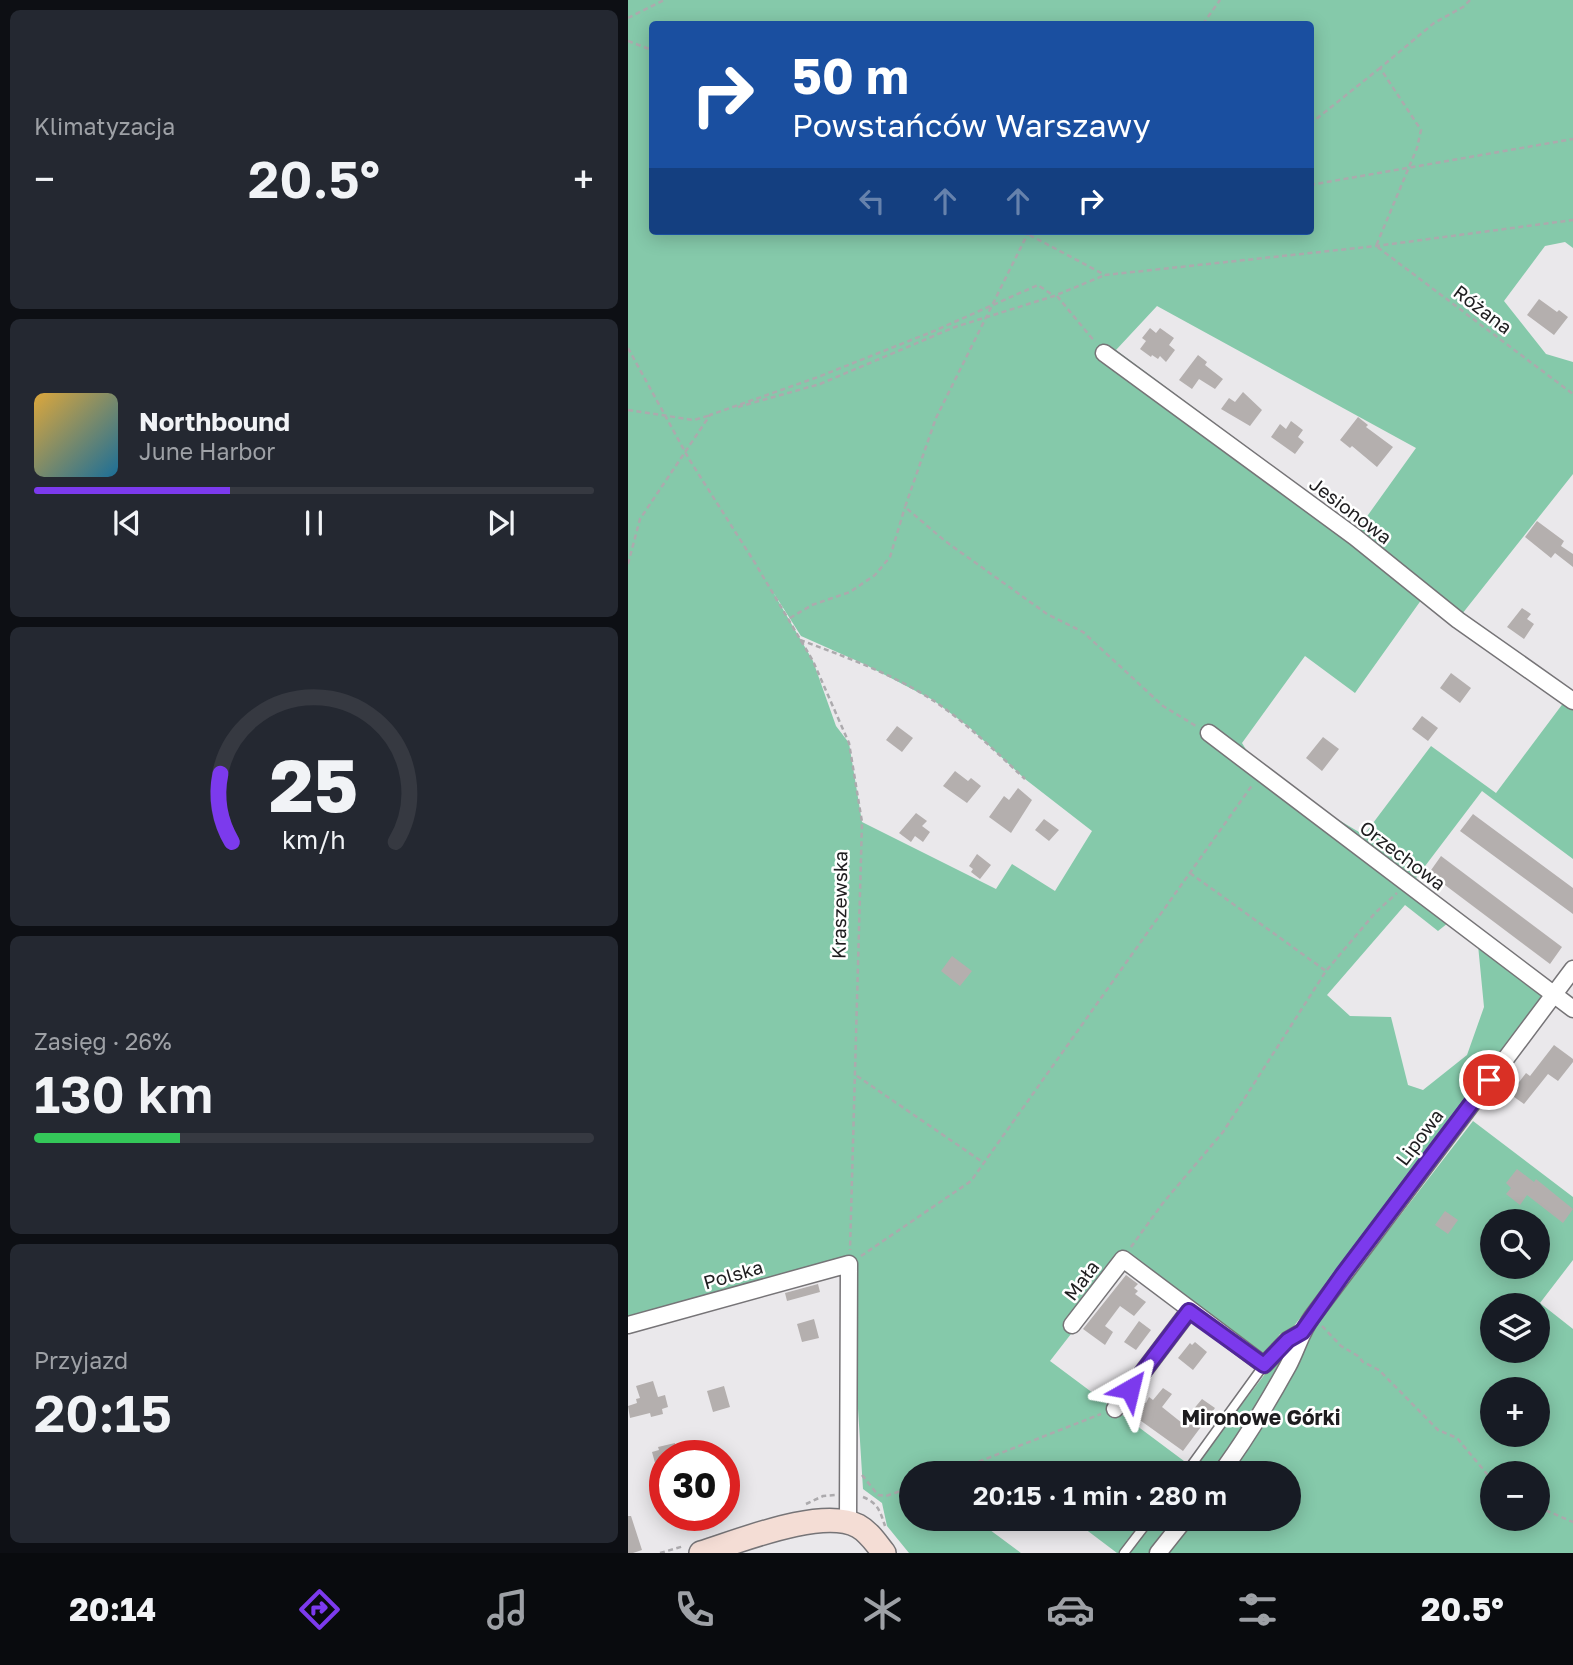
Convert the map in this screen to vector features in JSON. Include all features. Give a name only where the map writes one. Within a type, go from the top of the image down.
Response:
[{"type":"street","name":"Jesionowa","points":[[1104,353],[1355,537],[1448,613],[1573,701]]},
{"type":"street","name":"Orzechowa","points":[[1209,733],[1573,1009]]},
{"type":"street","name":"Lipowa","points":[[1230,1461],[1266,1407],[1312,1317],[1573,970]]},
{"type":"street","points":[[1123,1259],[1264,1365]]},
{"type":"street","name":"Mała","points":[[1072,1325],[1123,1259]]},
{"type":"street","points":[[848,1521],[849,1264]]},
{"type":"street","name":"Polska","points":[[628,1325],[849,1264]]},
{"type":"street","points":[[1115,1409],[1189,1311]]},
{"type":"street","name":"Lipowa","points":[[1264,1365],[1288,1340],[1302,1332]]},
{"type":"street","points":[[701,1553],[809,1520],[832,1518],[848,1521],[886,1544]]},
{"type":"street","points":[[1158,1553],[1175,1531]]},
{"type":"lane","name":"Lipowa","points":[[1194,1461],[1264,1365]]},
{"type":"lane","points":[[1124,1553],[1141,1531]]},
{"type":"path","points":[[628,18],[664,0]]},
{"type":"path","points":[[1205,21],[1220,0]]},
{"type":"path","points":[[1314,121],[1434,23],[1463,7],[1470,0]]},
{"type":"path","points":[[628,41],[649,49]]},
{"type":"path","points":[[1376,246],[1409,167],[1421,130],[1380,68]]},
{"type":"path","points":[[1314,184],[1573,139]]},
{"type":"path","points":[[628,410],[694,419],[820,384],[955,327],[1055,295],[1105,275],[1376,246],[1573,220]]},
{"type":"path","points":[[790,618],[812,604],[850,592],[875,575],[890,557],[936,418],[1026,235]]},
{"type":"path","points":[[1031,235],[1105,275]]},
{"type":"path","name":"Różana","points":[[1376,246],[1573,394]]},
{"type":"path","points":[[628,564],[640,519],[710,415],[818,377],[1038,285],[1055,295],[1104,353]]},
{"type":"path","name":"Kraszewska","points":[[628,348],[685,452],[812,661],[849,743],[862,822],[857,1076],[849,1264]]},
{"type":"path","points":[[906,507],[945,541],[1036,606],[1083,632],[1163,706],[1209,733]]},
{"type":"path","points":[[800,640],[864,664],[933,700],[969,727],[1025,779]]},
{"type":"path","points":[[849,1264],[971,1181],[1261,774]]},
{"type":"path","points":[[1190,873],[1326,971]]},
{"type":"path","points":[[1123,1259],[1163,1203],[1223,1132],[1326,971],[1375,913],[1408,884]]},
{"type":"path","points":[[857,1076],[984,1163]]},
{"type":"path","points":[[1312,1317],[1333,1335],[1341,1346],[1358,1356],[1363,1363],[1379,1370],[1438,1430],[1457,1438],[1480,1466]]},
{"type":"path","points":[[981,1461],[1115,1409]]},
{"type":"path","points":[[849,1473],[860,1473],[878,1495],[886,1496],[899,1492]]},
{"type":"path","points":[[849,1495],[866,1498],[881,1510],[886,1544]]},
{"type":"path","points":[[1550,1512],[1573,1522]]},
{"type":"green space","points":[[628,0],[1573,0],[1573,248],[1565,242],[1545,246],[1504,301],[1546,354],[1573,362],[1573,474],[1462,614],[1429,589],[1355,693],[1305,656],[1242,743],[1261,774],[1364,835],[1431,746],[1496,793],[1573,690],[1573,859],[1482,791],[1416,878],[1458,915],[1438,931],[1405,905],[1327,995],[1350,1016],[1391,1017],[1408,1085],[1423,1090],[1467,1055],[1484,1007],[1478,945],[1544,996],[1291,1330],[1280,1334],[1263,1358],[1130,1258],[1050,1361],[1184,1461],[899,1461],[899,1531],[991,1531],[1021,1553],[909,1553],[887,1526],[882,1503],[863,1489],[849,1264],[628,1326]],"holes":[[[1157,306],[1416,448],[1358,529],[1116,350]],[[773,592],[801,636],[864,664],[933,700],[969,727],[1025,779],[1092,831],[1055,891],[1012,864],[996,889],[862,822],[849,743],[836,726],[813,661]]]},
{"type":"green space","points":[[1473,1121],[1573,1197],[1573,1260],[1548,1293],[1480,1293],[1480,1363],[1550,1363],[1550,1311],[1573,1329],[1573,1553],[1167,1553],[1184,1531],[1301,1531],[1301,1461],[1234,1461],[1314,1327]]},
{"type":"green space","points":[[1282,1352],[1289,1354],[1222,1461],[1198,1461]]},
{"type":"green space","points":[[1088,1531],[1168,1531],[1150,1553],[1117,1553]]},
{"type":"building","points":[[1539,299],[1568,317],[1554,335],[1527,315]]},
{"type":"building","points":[[1150,328],[1156,333],[1160,328],[1174,338],[1169,345],[1175,350],[1166,362],[1160,356],[1158,359],[1152,355],[1151,357],[1140,349],[1146,341],[1142,338]]},
{"type":"building","points":[[1198,355],[1207,362],[1205,365],[1223,379],[1215,389],[1199,379],[1192,389],[1179,380]]},
{"type":"building","points":[[1243,392],[1262,410],[1250,426],[1221,409],[1229,398],[1235,402]]},
{"type":"building","points":[[1358,417],[1368,425],[1366,427],[1393,447],[1377,467],[1352,446],[1350,448],[1340,440]]},
{"type":"building","points":[[1291,421],[1303,430],[1298,437],[1304,442],[1295,454],[1271,437],[1280,424],[1286,429]]},
{"type":"building","points":[[1537,521],[1564,541],[1561,546],[1573,554],[1573,567],[1555,553],[1551,558],[1525,537]]},
{"type":"building","points":[[1522,608],[1531,614],[1527,619],[1534,624],[1524,639],[1507,627]]},
{"type":"building","points":[[1451,673],[1471,688],[1460,703],[1440,688]]},
{"type":"building","points":[[1422,716],[1438,728],[1428,741],[1412,729]]},
{"type":"building","points":[[897,726],[913,738],[902,752],[886,740]]},
{"type":"building","points":[[1323,737],[1339,749],[1322,771],[1306,758]]},
{"type":"building","points":[[955,771],[968,781],[971,778],[981,786],[967,803],[943,786]]},
{"type":"building","points":[[1018,788],[1032,800],[1011,833],[989,817],[1004,796],[1009,800]]},
{"type":"building","points":[[916,813],[927,821],[922,826],[930,832],[923,842],[915,836],[911,842],[899,833]]},
{"type":"building","points":[[1473,814],[1573,888],[1573,914],[1460,831]]},
{"type":"building","points":[[1044,819],[1059,830],[1049,841],[1035,830]]},
{"type":"building","points":[[977,854],[991,865],[980,879],[971,872],[973,869],[969,866]]},
{"type":"building","points":[[1441,856],[1562,947],[1550,964],[1429,873]]},
{"type":"building","points":[[952,956],[972,971],[960,986],[941,971]]},
{"type":"building","points":[[1554,1045],[1573,1059],[1573,1062],[1558,1081],[1548,1074],[1524,1104],[1510,1094],[1526,1073],[1530,1076]]},
{"type":"building","points":[[1517,1169],[1534,1182],[1536,1179],[1573,1209],[1563,1223],[1550,1213],[1550,1209],[1545,1209],[1527,1195],[1520,1205],[1506,1194],[1511,1188],[1506,1183]]},
{"type":"building","points":[[1445,1211],[1458,1220],[1448,1234],[1435,1225]]},
{"type":"building","points":[[1126,1275],[1138,1284],[1134,1288],[1138,1291],[1135,1294],[1146,1302],[1134,1316],[1120,1306],[1105,1326],[1113,1332],[1105,1345],[1083,1329]]},
{"type":"building","points":[[818,1284],[820,1292],[787,1301],[785,1293]]},
{"type":"building","points":[[814,1319],[819,1338],[802,1342],[797,1324]]},
{"type":"building","points":[[1139,1321],[1151,1330],[1136,1350],[1124,1342]]},
{"type":"building","points":[[1195,1342],[1207,1352],[1193,1370],[1178,1358],[1190,1343],[1192,1345]]},
{"type":"building","points":[[653,1381],[658,1397],[665,1395],[668,1407],[662,1409],[663,1414],[651,1417],[650,1413],[630,1418],[628,1406],[637,1403],[636,1399],[640,1398],[636,1386]]},
{"type":"building","points":[[724,1386],[730,1407],[713,1412],[707,1391]]},
{"type":"building","points":[[1163,1388],[1172,1394],[1162,1407],[1182,1423],[1202,1399],[1215,1408],[1183,1451],[1130,1413],[1141,1399],[1146,1403],[1149,1397],[1153,1400]]},
{"type":"building","points":[[628,1516],[631,1516],[642,1550],[633,1553],[628,1553]]},
{"type":"district","name":"Mironowe Górki","points":[[1261,1417]]},
{"type":"route","points":[[1130,1389],[1189,1311],[1264,1365],[1288,1340],[1302,1332],[1489,1080]]}]
